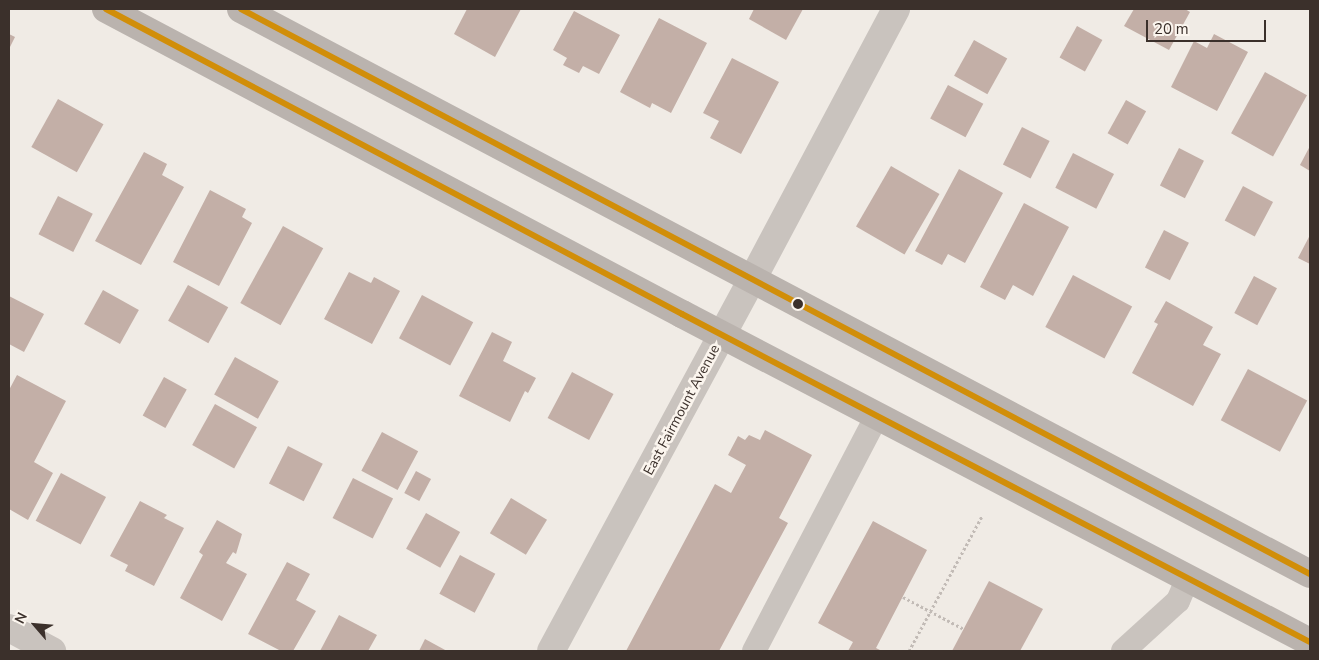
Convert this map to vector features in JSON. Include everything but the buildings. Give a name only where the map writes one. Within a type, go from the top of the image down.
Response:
[{"type":"street","points":[[106,9],[722,335],[1310,642]]},
{"type":"street","points":[[241,9],[1310,574]]},
{"type":"street","name":"East Fairmount Avenue","points":[[551,651],[896,9]]},
{"type":"street","points":[[9,628],[52,651]]},
{"type":"lane","points":[[754,651],[877,416]]},
{"type":"lane","points":[[1124,651],[1178,601],[1188,578]]},
{"type":"path","points":[[909,651],[982,516]]},
{"type":"path","points":[[903,597],[964,629]]},
{"type":"transit line","points":[[106,9],[682,314],[1310,642]]},
{"type":"transit line","points":[[241,9],[1310,574]]}]
